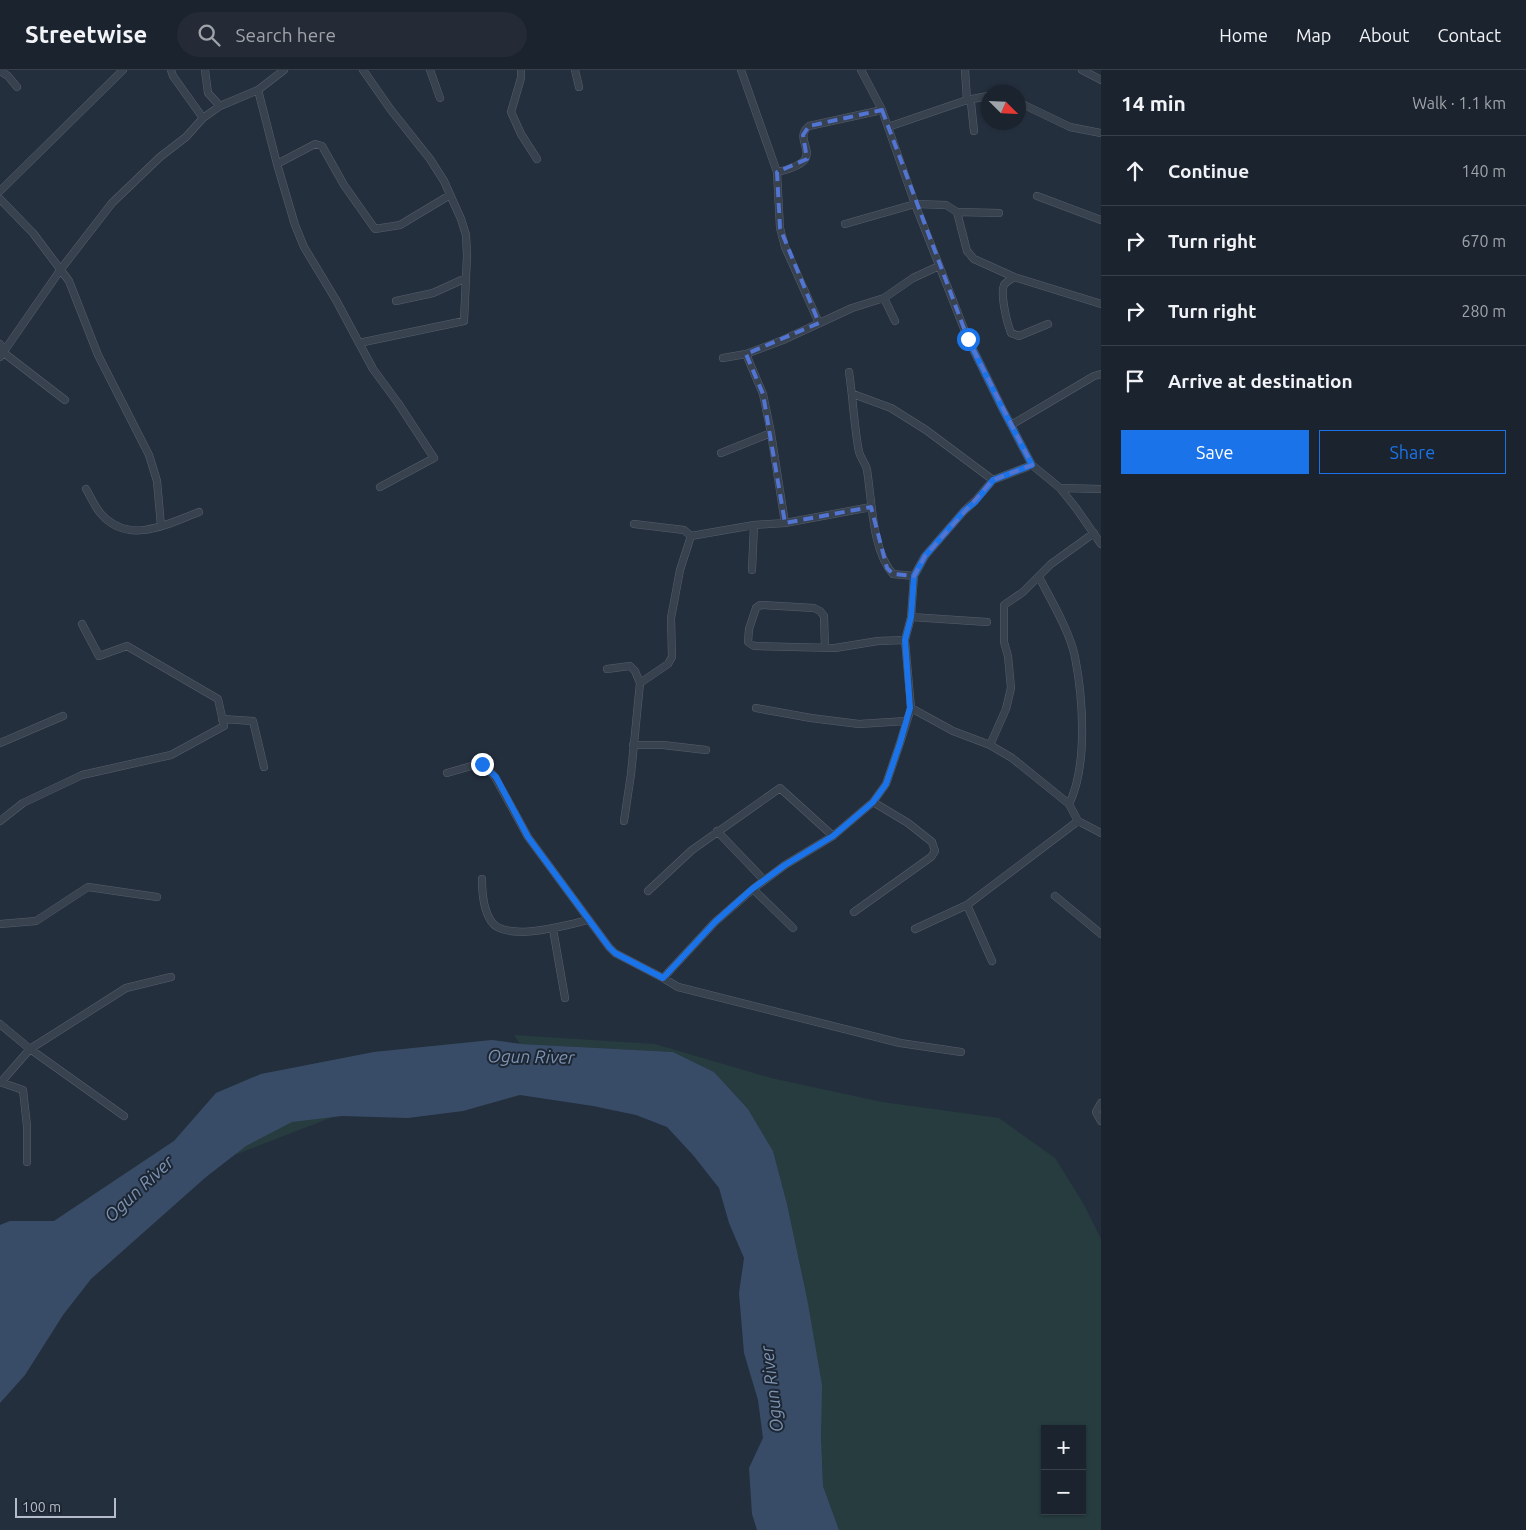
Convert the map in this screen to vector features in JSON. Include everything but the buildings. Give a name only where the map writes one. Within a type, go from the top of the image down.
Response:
[{"type":"street","points":[[0,191],[123,70]]},
{"type":"street","points":[[171,70],[173,76],[203,118]]},
{"type":"street","points":[[205,70],[208,93],[220,106]]},
{"type":"street","points":[[2,355],[61,270],[112,203],[160,157],[186,137],[203,118],[220,106],[258,90],[284,70]]},
{"type":"street","points":[[360,343],[464,321],[467,255],[466,235],[444,181],[430,159],[363,70]]},
{"type":"street","points":[[430,70],[440,98]]},
{"type":"street","points":[[521,70],[522,78],[512,112],[521,134],[537,159]]},
{"type":"street","points":[[575,70],[579,87]]},
{"type":"street","points":[[741,70],[777,172],[780,228],[785,247],[818,323]]},
{"type":"street","points":[[861,70],[882,110],[914,204],[968,339],[1002,408],[1032,465],[1060,488],[1101,544]]},
{"type":"street","points":[[965,70],[967,100],[971,103],[974,131]]},
{"type":"street","points":[[1082,70],[1101,80]]},
{"type":"street","points":[[0,71],[8,76],[17,87]]},
{"type":"street","points":[[258,90],[277,164],[295,225],[304,247],[336,300],[373,369],[434,458],[380,487]]},
{"type":"street","points":[[888,126],[967,100],[981,97]]},
{"type":"street","points":[[1026,106],[1070,127],[1101,133]]},
{"type":"street","points":[[777,172],[795,168],[805,161],[807,156],[804,131],[810,126],[882,110]]},
{"type":"street","points":[[277,164],[315,144],[322,146],[344,185],[375,229],[400,225],[450,195]]},
{"type":"street","points":[[1036,196],[1101,220]]},
{"type":"street","points":[[0,199],[33,233],[69,281],[98,356],[148,454],[157,481],[161,526]]},
{"type":"street","points":[[845,224],[914,204],[946,205],[957,212],[999,213]]},
{"type":"street","points":[[957,212],[969,255],[1014,277],[1101,304]]},
{"type":"street","points":[[723,358],[746,354],[852,308],[884,298],[913,278],[939,266]]},
{"type":"street","points":[[1014,277],[1005,283],[1004,287],[1004,306],[1012,333],[1019,336],[1048,324]]},
{"type":"street","points":[[396,301],[433,293],[466,278]]},
{"type":"street","points":[[884,298],[895,321]]},
{"type":"street","points":[[0,344],[2,355],[66,400]]},
{"type":"street","points":[[746,354],[763,394],[772,433],[785,523]]},
{"type":"street","points":[[849,372],[860,453],[866,468],[871,508],[878,541],[887,568],[893,574],[914,576]]},
{"type":"street","points":[[1011,424],[1094,376],[1101,374]]},
{"type":"street","points":[[852,394],[891,408],[926,430],[993,480]]},
{"type":"street","points":[[721,453],[772,433]]},
{"type":"street","points":[[663,978],[715,922],[752,889],[785,865],[833,836],[873,802],[889,778],[910,708],[905,640],[911,617],[914,576],[925,556],[993,480],[1032,465]]},
{"type":"street","points":[[86,488],[101,514],[119,527],[142,532],[199,512]]},
{"type":"street","points":[[1060,488],[1101,489]]},
{"type":"street","points":[[691,536],[754,525],[785,523],[871,508]]},
{"type":"street","points":[[634,524],[684,530],[691,536]]},
{"type":"street","points":[[752,570],[754,525]]},
{"type":"street","points":[[990,745],[1006,708],[1011,688],[1008,656],[1004,642],[1004,605],[1022,592],[1051,564],[1094,534]]},
{"type":"street","points":[[640,683],[668,664],[672,657],[671,618],[680,570],[691,536]]},
{"type":"street","points":[[1039,577],[1059,617],[1075,656],[1081,711],[1082,748],[1074,794],[1069,804]]},
{"type":"street","points":[[825,648],[824,616],[820,611],[814,608],[760,605],[756,608],[748,635],[748,642],[751,645],[825,648],[878,641],[905,640]]},
{"type":"street","points":[[911,617],[987,622]]},
{"type":"street","points":[[0,821],[22,803],[82,775],[172,755],[224,726],[218,699],[127,646],[99,656],[82,624]]},
{"type":"street","points":[[607,669],[633,667],[640,683],[631,774],[624,821]]},
{"type":"street","points":[[756,708],[859,724],[906,721]]},
{"type":"street","points":[[910,708],[952,731],[990,745],[1012,758],[1069,804],[1078,821],[1101,833]]},
{"type":"street","points":[[0,743],[63,716]]},
{"type":"street","points":[[222,719],[253,721],[264,767]]},
{"type":"street","points":[[634,746],[663,745],[706,750]]},
{"type":"street","points":[[446,773],[482,764],[488,767],[496,777],[528,837],[588,920],[615,953],[678,987],[900,1043],[961,1052]]},
{"type":"street","points":[[648,891],[692,850],[780,788],[833,836]]},
{"type":"street","points":[[854,912],[931,856],[935,851],[932,842],[908,823],[873,802]]},
{"type":"street","points":[[915,929],[967,905],[1078,821]]},
{"type":"street","points":[[717,832],[764,880]]},
{"type":"street","points":[[482,879],[483,897],[491,921],[506,931],[553,929],[588,920]]},
{"type":"street","points":[[0,924],[36,921],[88,888],[157,897]]},
{"type":"street","points":[[752,889],[793,928]]},
{"type":"street","points":[[1055,896],[1101,934]]},
{"type":"street","points":[[967,905],[992,961]]},
{"type":"street","points":[[553,929],[565,998]]},
{"type":"street","points":[[27,1162],[27,1126],[23,1090],[1,1082],[30,1049],[126,988],[171,977]]},
{"type":"street","points":[[0,1024],[30,1049],[124,1116]]},
{"type":"street","points":[[1101,1103],[1096,1112],[1101,1121]]},
{"type":"highlighted area","points":[[882,110],[968,339],[1032,465],[993,480],[925,556],[914,576],[893,574],[887,568],[871,507],[785,523],[763,394],[746,354],[819,323],[780,228],[777,172],[807,159],[803,135],[809,126]]},
{"type":"green space","points":[[514,1035],[655,1044],[771,1078],[882,1102],[999,1118],[1055,1158],[1083,1203],[1101,1239],[1101,1530],[839,1530],[823,1486],[821,1436],[807,1298],[787,1204],[773,1151],[748,1109],[714,1072],[673,1052],[521,1044],[0,1246],[0,1225],[10,1221],[54,1221],[174,1141],[216,1093],[261,1074],[374,1052],[492,1040],[520,1044]]},
{"type":"water","name":"Ogun River","points":[[492,1040],[521,1044],[673,1052],[714,1072],[748,1109],[773,1151],[787,1204],[807,1298],[822,1385],[821,1436],[823,1486],[839,1530],[757,1530],[752,1514],[749,1468],[763,1438],[758,1400],[744,1353],[739,1293],[744,1258],[729,1223],[719,1188],[693,1155],[667,1127],[636,1115],[593,1106],[520,1095],[463,1111],[408,1118],[342,1116],[292,1122],[246,1146],[206,1177],[91,1279],[63,1315],[25,1375],[0,1403],[0,1225],[10,1221],[54,1221],[174,1141],[216,1093],[261,1074],[374,1052]]},
{"type":"route","points":[[482,764],[488,767],[496,777],[528,837],[609,947],[633,964],[663,978],[715,922],[752,889],[785,865],[833,836],[873,802],[889,778],[910,708],[905,640],[911,617],[914,576],[925,556],[993,480],[1032,465],[968,339]]}]
